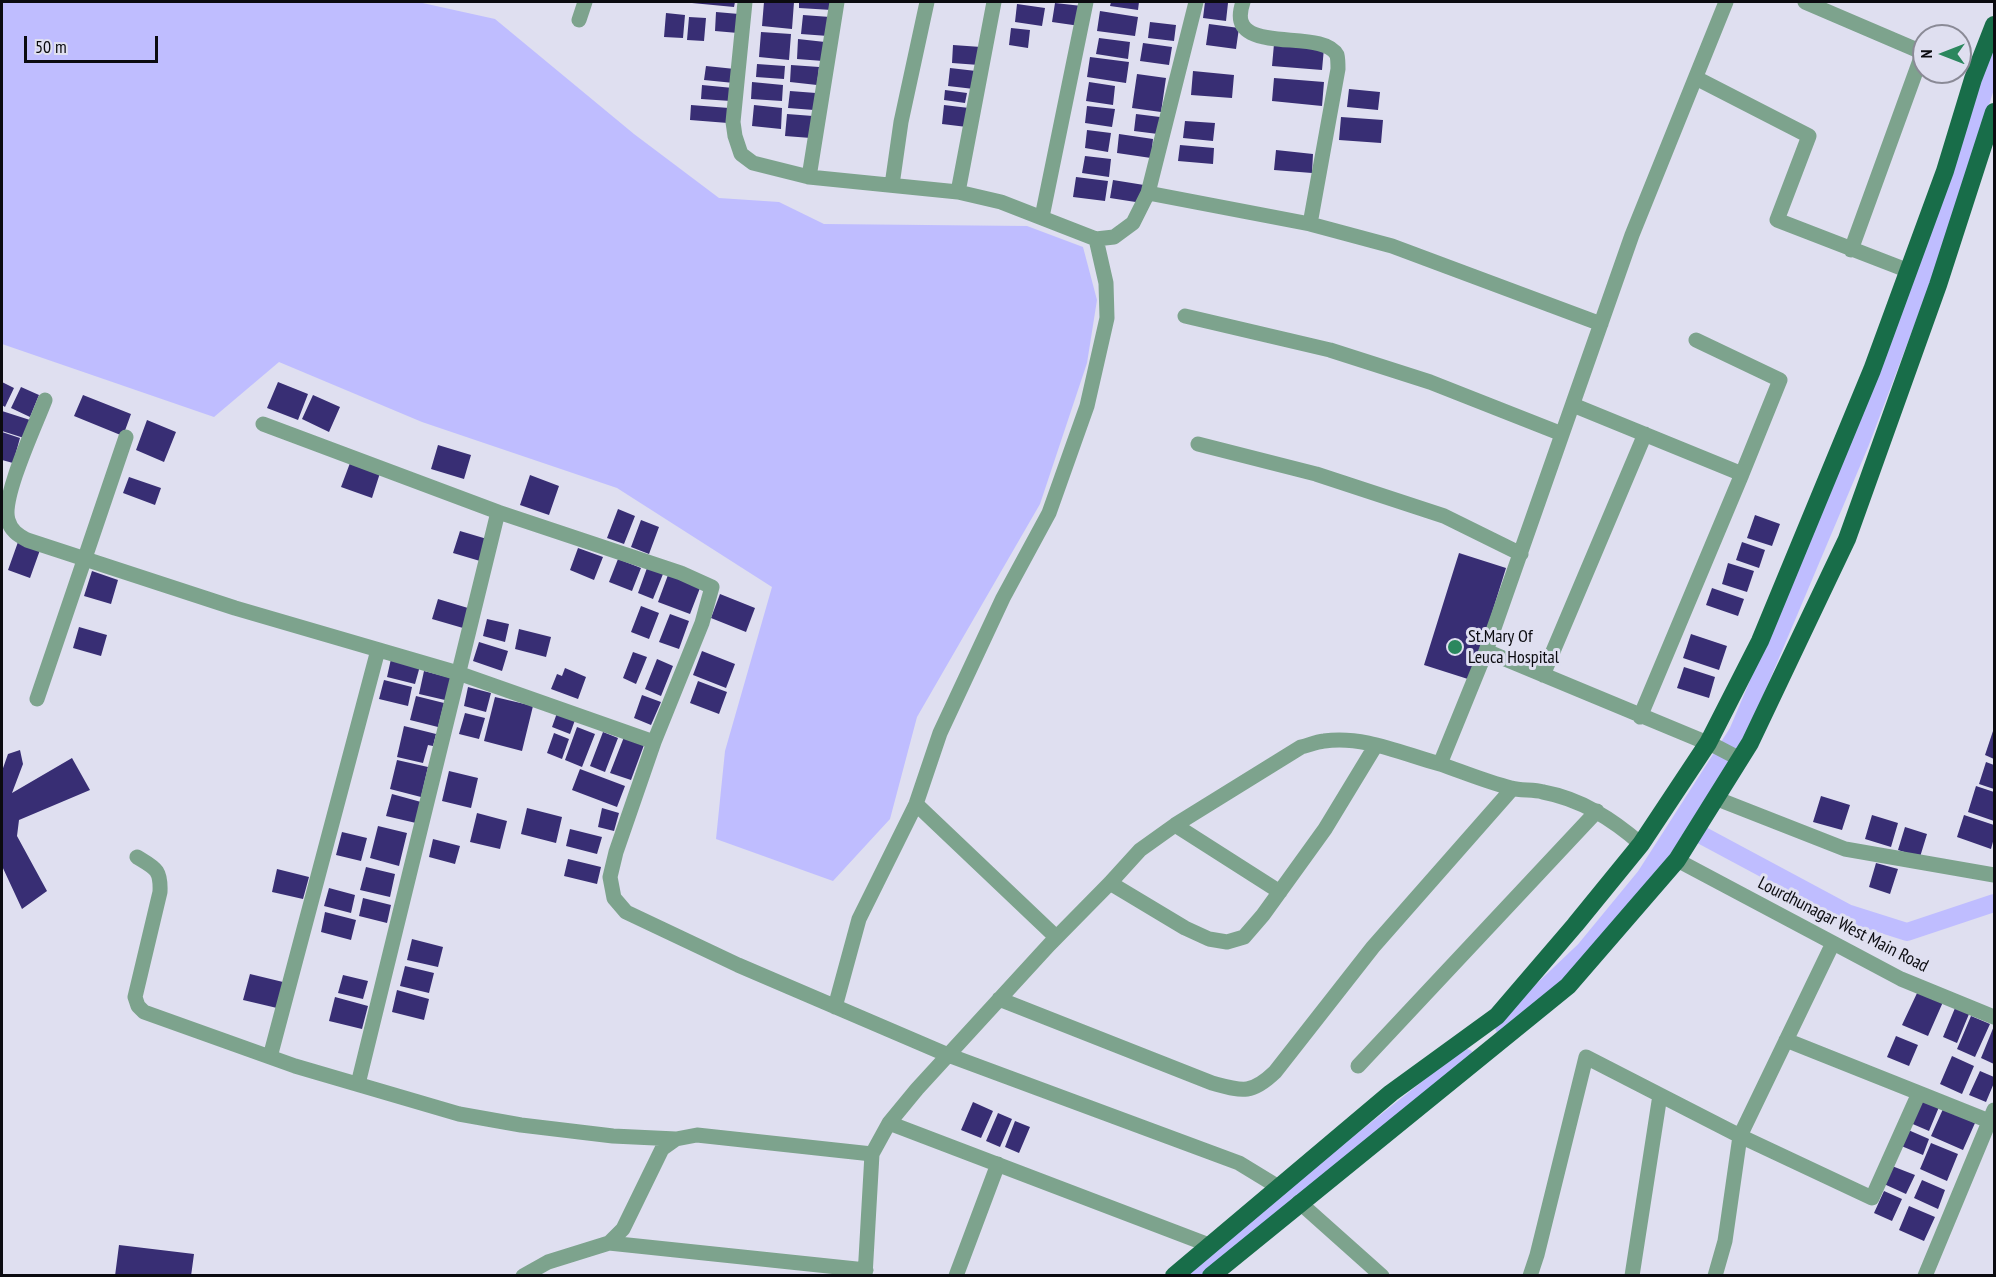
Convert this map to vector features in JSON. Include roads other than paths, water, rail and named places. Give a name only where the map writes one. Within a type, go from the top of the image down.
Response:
[{"type":"main road","points":[[1972,65],[1995,25]]},
{"type":"main road","points":[[1174,1275],[1391,1093],[1497,1016],[1575,926],[1641,844],[1713,745],[1760,641],[1872,370],[1945,171],[1964,84]]},
{"type":"main road","points":[[1220,1273],[1299,1202],[1568,986],[1677,860],[1715,798],[1736,757],[1749,743],[1847,539],[1938,285],[1995,112]]},
{"type":"street","points":[[579,20],[585,2]]},
{"type":"street","points":[[745,2],[733,122],[741,154],[753,163],[809,177],[958,192],[1001,202],[1096,239],[1114,237],[1133,223],[1148,193],[1196,2]]},
{"type":"street","points":[[809,177],[837,2]]},
{"type":"street","points":[[892,185],[901,122],[927,2]]},
{"type":"street","points":[[958,192],[994,2]]},
{"type":"street","points":[[1042,217],[1086,2]]},
{"type":"street","points":[[1243,2],[1241,16],[1244,27],[1249,32],[1263,37],[1320,44],[1331,49],[1338,57],[1338,69],[1310,224]]},
{"type":"street","points":[[1440,764],[1486,651],[1632,235],[1726,2]]},
{"type":"street","points":[[1805,2],[1912,47]]},
{"type":"street","points":[[1696,78],[1809,136],[1777,220],[1909,271]]},
{"type":"street","points":[[1851,250],[1912,84]]},
{"type":"street","points":[[1148,193],[1310,224],[1392,246],[1601,324]]},
{"type":"street","points":[[835,1007],[859,919],[916,804],[940,733],[1003,598],[1049,513],[1087,406],[1107,318],[1106,283],[1096,239]]},
{"type":"street","points":[[1185,316],[1330,350],[1430,382],[1562,434]]},
{"type":"street","points":[[1640,717],[1780,380],[1696,340]]},
{"type":"street","points":[[45,400],[10,491],[7,508],[8,520],[14,532],[27,540],[235,608],[458,673],[654,742]]},
{"type":"street","points":[[1573,405],[1742,474]]},
{"type":"street","points":[[263,424],[498,512],[681,573],[712,586],[702,623],[654,742],[616,852],[610,877],[614,898],[626,912],[738,965],[948,1055],[1239,1163],[1280,1188]]},
{"type":"street","points":[[1543,675],[1645,434]]},
{"type":"street","points":[[37,699],[126,437]]},
{"type":"street","points":[[1198,444],[1316,474],[1444,516],[1521,554]]},
{"type":"street","points":[[358,1084],[498,512]]},
{"type":"street","points":[[270,1057],[378,650]]},
{"type":"street","points":[[1486,651],[1640,717],[1713,745],[1736,757]]},
{"type":"street","points":[[523,1275],[548,1262],[609,1243],[865,1273],[872,1154],[889,1123],[1056,937],[1110,884],[1140,850],[1175,825],[1301,747],[1323,741],[1343,740],[1376,745],[1512,789],[1543,792],[1597,811],[1619,825],[1641,844]]},
{"type":"street","points":[[1110,884],[1185,928],[1209,939],[1227,942],[1244,937],[1263,915],[1325,829],[1376,745]]},
{"type":"street","points":[[999,999],[1212,1083],[1248,1091],[1262,1084],[1275,1072],[1373,947],[1512,789]]},
{"type":"street","points":[[1715,798],[1845,849],[1995,875]]},
{"type":"street","points":[[916,804],[1056,937]]},
{"type":"street","points":[[1358,1066],[1597,811]]},
{"type":"street","points":[[1175,825],[1280,892]]},
{"type":"street","points":[[136,857],[156,868],[161,879],[160,892],[135,997],[138,1006],[154,1017],[270,1057],[459,1114],[521,1125],[613,1136],[676,1139],[697,1136],[872,1154]]},
{"type":"street","name":"Lourdhunagar West Main Road","points":[[1677,860],[1901,979],[1995,1017]]},
{"type":"street","points":[[1715,1275],[1725,1241],[1740,1136],[1833,943]]},
{"type":"street","points":[[1786,1040],[1919,1093],[1992,1116],[1925,1275]]},
{"type":"street","points":[[1530,1275],[1537,1255],[1586,1057],[1740,1136],[1872,1198],[1919,1093]]},
{"type":"street","points":[[1632,1275],[1660,1095]]},
{"type":"street","points":[[889,1123],[1209,1245]]},
{"type":"street","points":[[609,1243],[623,1228],[662,1149],[676,1139]]},
{"type":"street","points":[[956,1275],[998,1164]]},
{"type":"street","points":[[1299,1202],[1382,1275]]},
{"type":"water","points":[[2,2],[418,2],[495,19],[634,134],[719,198],[779,202],[824,224],[1027,226],[1083,247],[1097,300],[1087,363],[1040,504],[917,717],[890,819],[833,881],[716,839],[725,751],[772,587],[617,488],[422,422],[279,362],[214,417],[2,344]]},
{"type":"waterway","points":[[1504,1027],[1585,950],[1645,877],[1738,732],[1860,443],[1938,237],[1994,59]]},
{"type":"waterway","points":[[1681,824],[1847,913],[1907,932],[1994,903]]},
{"type":"waterway","points":[[1193,1276],[1466,1058]]},
{"type":"place","name":"St.Mary Of Leuca Hospital","points":[[1455,647]]}]
